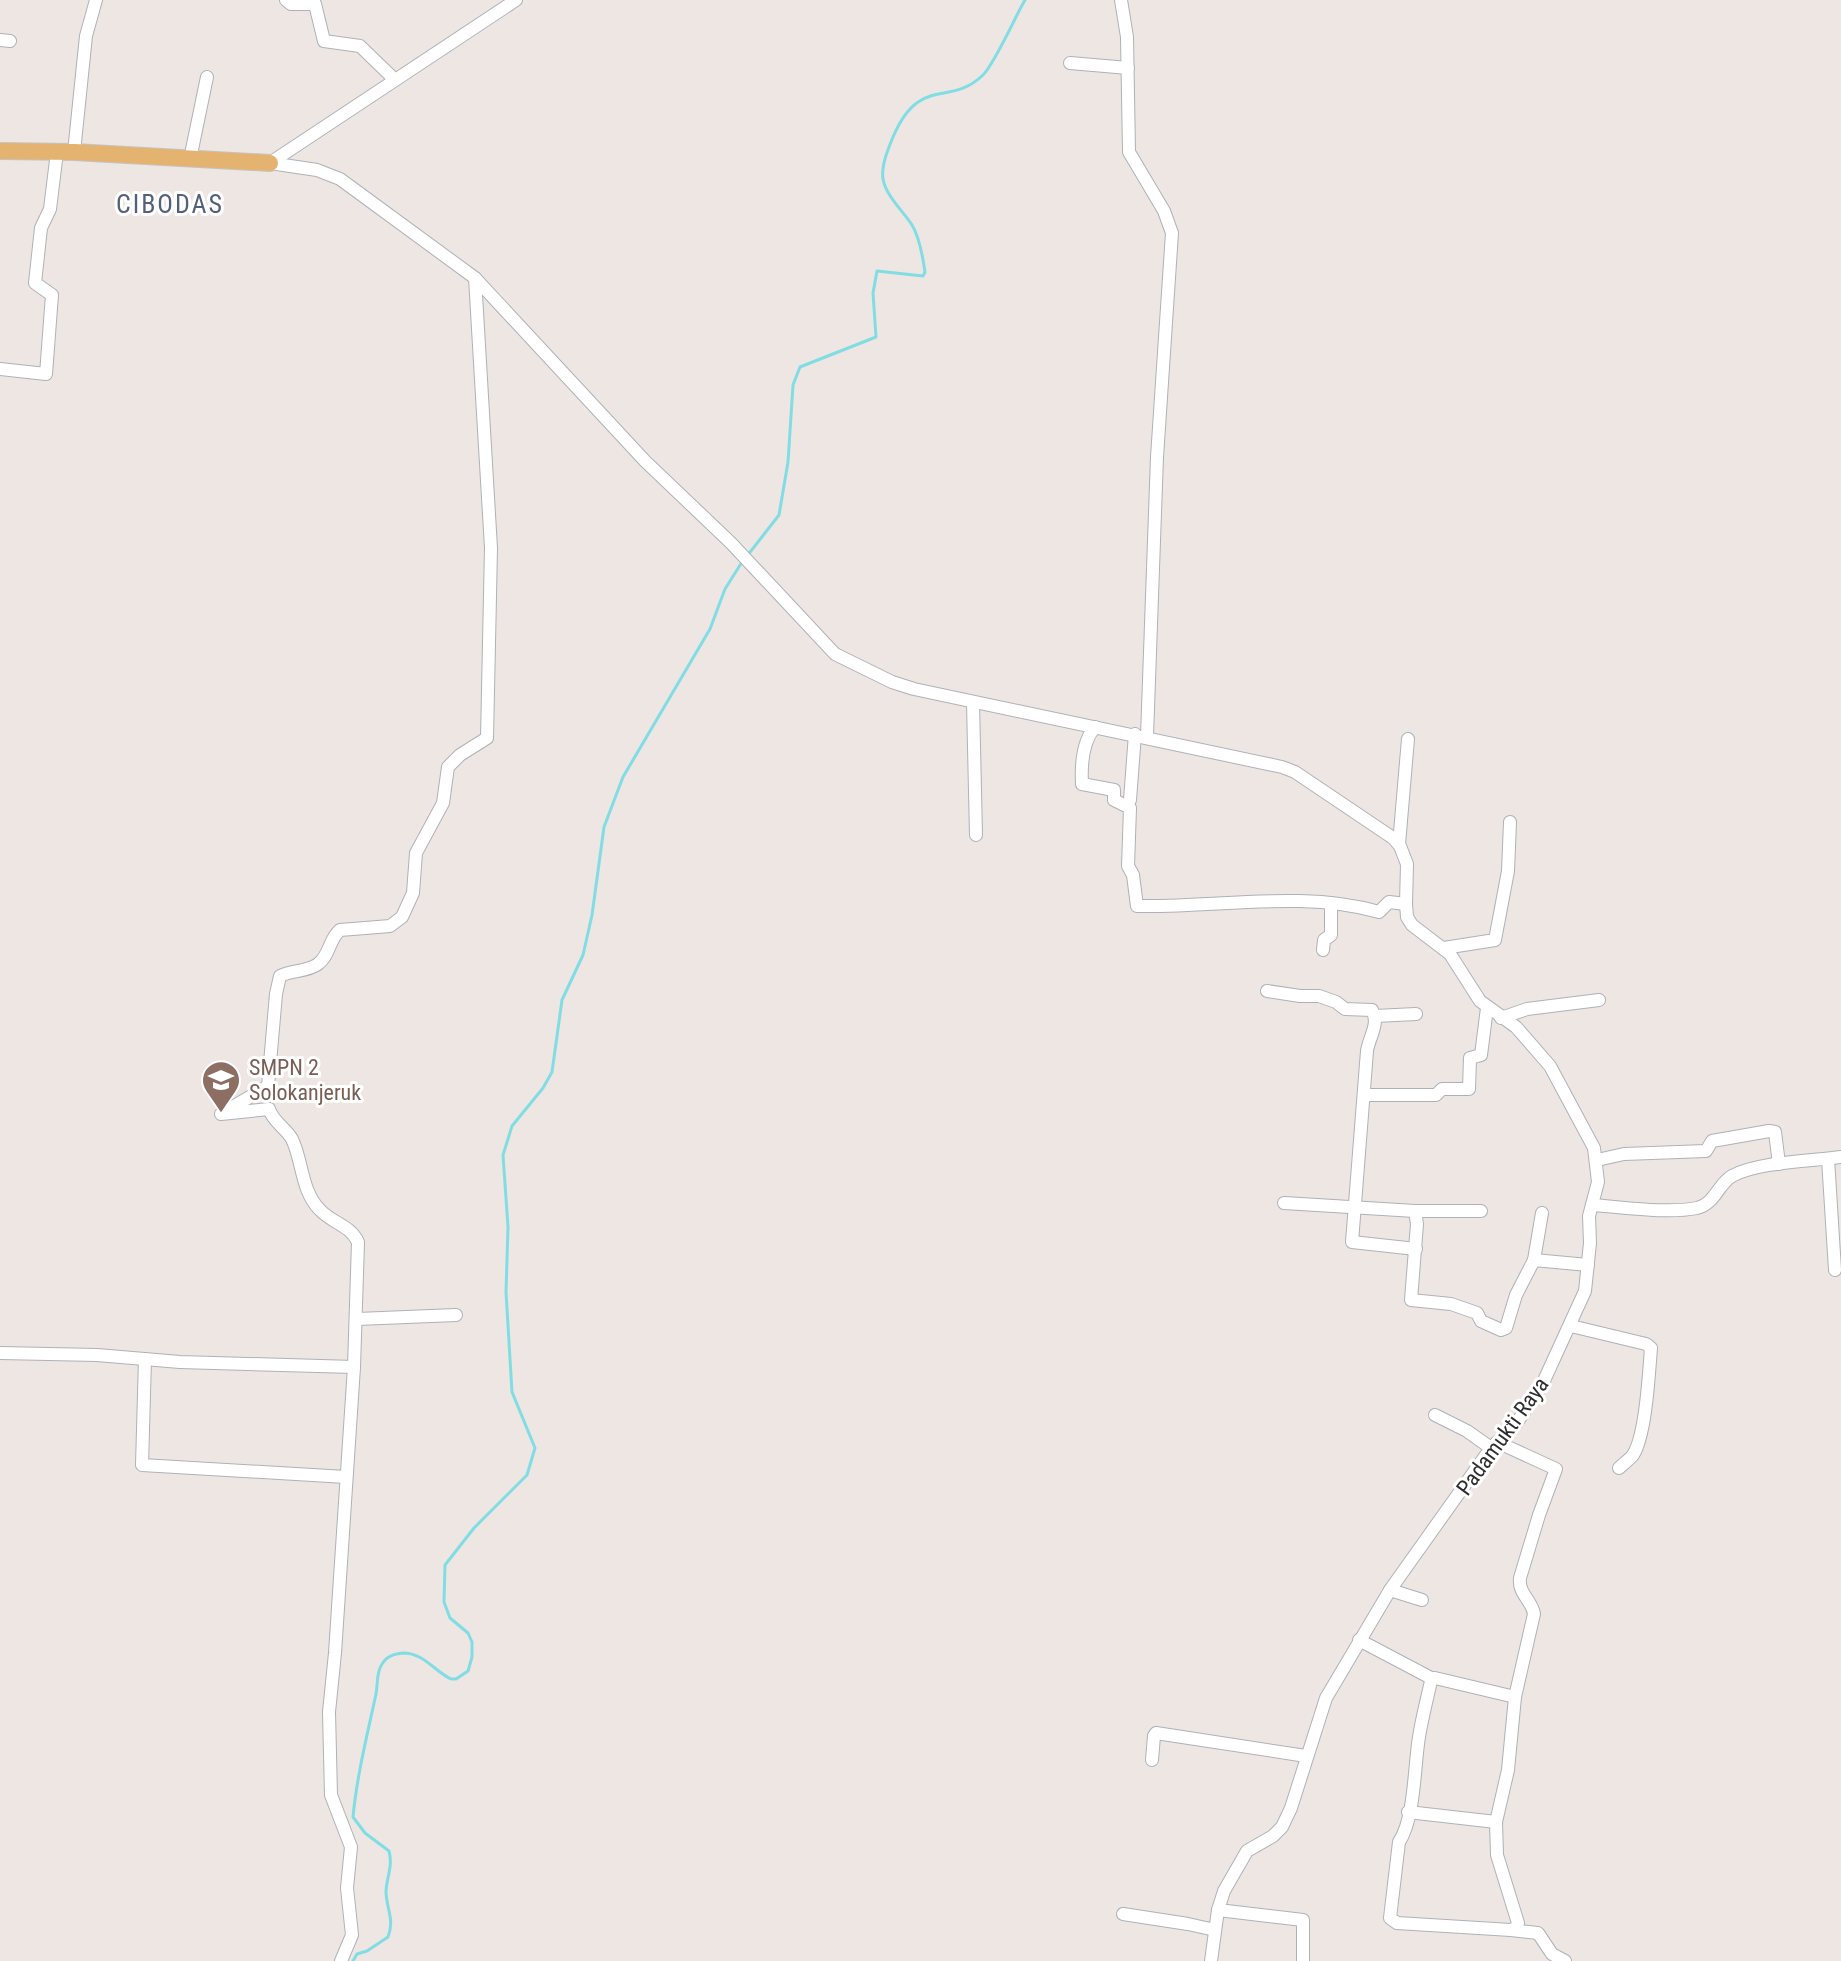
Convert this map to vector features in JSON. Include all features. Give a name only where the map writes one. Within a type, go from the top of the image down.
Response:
[{"type":"main road","points":[[0,151],[270,163]]},
{"type":"street","points":[[0,369],[46,374],[52,295],[35,283],[41,228],[50,209],[65,152],[86,36],[96,0]]},
{"type":"street","points":[[286,0],[291,4],[315,4],[320,14],[324,41],[360,46],[394,79]]},
{"type":"street","points":[[270,163],[502,6],[516,0]]},
{"type":"street","points":[[1121,0],[1127,37],[1129,152],[1164,211],[1172,233],[1141,735],[1130,800]]},
{"type":"street","points":[[1070,63],[1128,68]]},
{"type":"street","points":[[190,159],[207,77]]},
{"type":"street","points":[[270,163],[317,170],[340,179],[475,278],[645,461],[750,562],[835,654],[892,682],[973,703],[1141,735],[1295,772],[1399,844]]},
{"type":"street","points":[[341,1961],[352,1935],[347,1888],[351,1847],[331,1795],[329,1724],[357,1319],[358,1242],[354,1234],[322,1213],[314,1203],[291,1137],[273,1118],[269,1109],[221,1114],[268,1086],[280,976],[309,969],[321,962],[333,937],[340,930],[390,926],[402,917],[413,893],[416,853],[443,803],[448,767],[460,755],[487,738],[491,548],[475,278]]},
{"type":"street","points":[[973,703],[976,835]]},
{"type":"street","points":[[1095,727],[1090,732],[1081,764],[1082,784],[1114,790],[1114,800],[1130,808],[1128,866],[1133,875],[1136,905],[1331,903],[1366,907],[1378,912],[1389,902],[1406,904],[1407,864],[1399,844],[1408,739]]},
{"type":"street","points":[[1444,948],[1495,940],[1509,863],[1510,822]]},
{"type":"street","points":[[1323,950],[1324,940],[1331,935],[1331,903]]},
{"type":"street","name":"Padamukti Raya","points":[[1211,1961],[1218,1910],[1224,1891],[1247,1851],[1282,1827],[1291,1808],[1301,1755],[1326,1698],[1390,1590],[1494,1445],[1516,1424],[1542,1385],[1585,1291],[1588,1226],[1598,1182],[1594,1148],[1550,1066],[1516,1027],[1487,1008],[1444,948],[1412,925],[1407,917],[1406,904]]},
{"type":"street","points":[[1267,991],[1321,996],[1346,1009],[1372,1010],[1375,1016],[1373,1034],[1367,1048],[1353,1243],[1416,1249]]},
{"type":"street","points":[[1501,1018],[1527,1009],[1599,1000]]},
{"type":"street","points":[[1364,1095],[1436,1095],[1442,1089],[1469,1089],[1470,1058],[1481,1055],[1487,1008]]},
{"type":"street","points":[[1375,1016],[1416,1014]]},
{"type":"street","points":[[1597,1160],[1624,1154],[1706,1151],[1712,1141],[1769,1131],[1775,1132],[1779,1164]]},
{"type":"street","points":[[1592,1205],[1699,1207],[1710,1202],[1728,1178],[1736,1174],[1779,1164],[1834,1158],[1835,1270]]},
{"type":"street","points":[[1284,1203],[1415,1211],[1481,1211]]},
{"type":"street","points":[[1415,1211],[1416,1249],[1411,1300],[1456,1305],[1477,1313],[1482,1322],[1503,1330],[1534,1260],[1542,1213]]},
{"type":"street","points":[[1534,1260],[1588,1265]]},
{"type":"street","points":[[357,1319],[456,1315]]},
{"type":"street","points":[[1571,1326],[1646,1344],[1651,1348],[1637,1446],[1633,1455],[1619,1468]]},
{"type":"street","points":[[0,1353],[354,1367]]},
{"type":"street","points":[[145,1359],[142,1466],[346,1477]]},
{"type":"street","points":[[1435,1415],[1478,1438],[1556,1469],[1520,1578],[1520,1589],[1534,1614],[1515,1697],[1508,1770],[1496,1822],[1497,1855],[1518,1923],[1511,1930]]},
{"type":"street","points":[[1390,1590],[1422,1600]]},
{"type":"street","points":[[1359,1640],[1433,1679],[1515,1697]]},
{"type":"street","points":[[1433,1679],[1419,1733],[1408,1812],[1399,1842],[1390,1918],[1397,1923],[1538,1933],[1552,1954],[1565,1961]]},
{"type":"street","points":[[1152,1760],[1156,1733],[1301,1755]]},
{"type":"street","points":[[1408,1812],[1496,1822]]},
{"type":"street","points":[[1218,1910],[1303,1920],[1303,1961]]},
{"type":"street","points":[[1123,1914],[1215,1930]]},
{"type":"waterway","points":[[747,556],[779,515],[788,462],[793,385],[800,367],[876,337],[873,293],[877,271],[923,276],[925,272],[915,230],[891,197],[883,179],[884,163],[893,137],[903,118],[924,98],[958,90],[983,75],[1025,0]]},
{"type":"waterway","points":[[353,1961],[357,1954],[388,1937],[391,1925],[386,1891],[389,1851],[365,1833],[353,1817],[379,1671],[388,1657],[403,1653],[423,1659],[451,1679],[468,1671],[472,1642],[468,1633],[450,1618],[444,1602],[445,1565],[474,1528],[527,1475],[535,1448],[512,1392],[503,1155],[512,1126],[552,1072],[562,1000],[583,955],[592,915],[604,827],[623,777],[710,629],[725,589],[742,562]]},
{"type":"place","name":"SMPN 2 Solokanjeruk","points":[[221,1114]]},
{"type":"district","name":"CIBODAS","points":[[170,204]]}]
